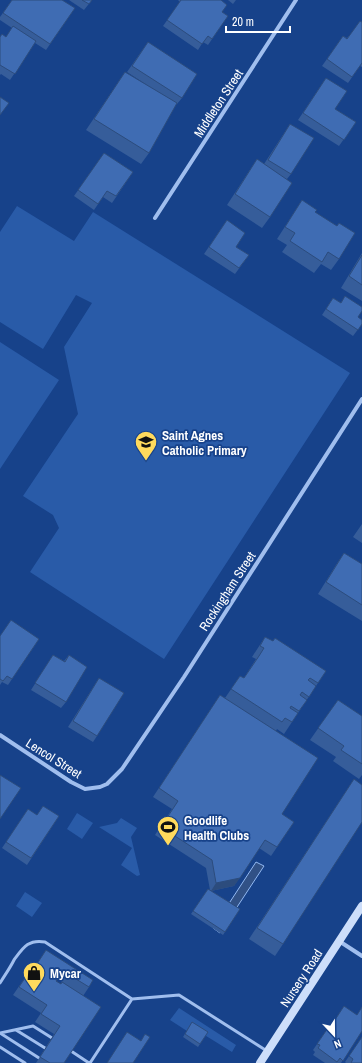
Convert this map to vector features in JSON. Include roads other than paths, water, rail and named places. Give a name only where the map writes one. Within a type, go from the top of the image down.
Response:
[{"type":"main road","name":"Nursery Road","points":[[260,1063],[362,906]]},
{"type":"street","name":"Middleton Street","points":[[155,218],[296,0]]},
{"type":"street","name":"Rockingham Street","points":[[100,787],[107,784],[122,769],[184,677],[362,399]]},
{"type":"street","name":"Lencol Street","points":[[0,735],[71,782],[85,789],[100,787]]},
{"type":"street","points":[[339,941],[362,956]]},
{"type":"lane","points":[[0,982],[27,944],[40,941],[45,942],[132,999],[179,995],[267,1052]]},
{"type":"lane","points":[[71,1051],[90,1063],[132,999]]},
{"type":"lane","points":[[0,1033],[33,1026],[52,1038]]},
{"type":"lane","points":[[16,1030],[45,1048]]},
{"type":"lane","points":[[0,1033],[39,1058]]},
{"type":"lane","points":[[0,1047],[25,1063]]},
{"type":"place","name":"Saint Agnes Catholic Primary","points":[[146,462]]},
{"type":"place","name":"Goodlife Health Clubs","points":[[168,846]]},
{"type":"place","name":"Mycar","points":[[34,992]]}]
